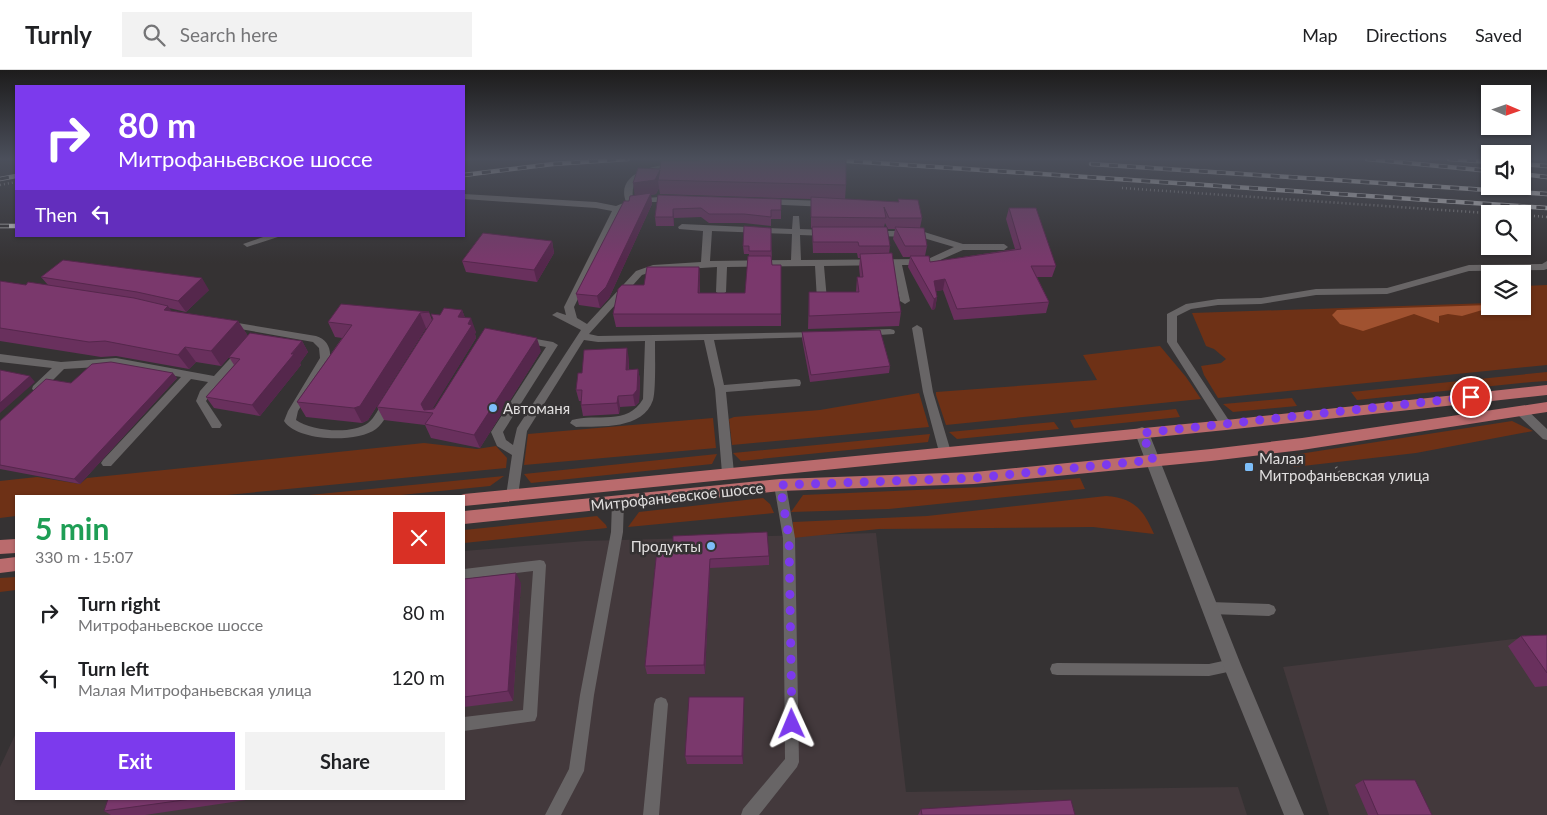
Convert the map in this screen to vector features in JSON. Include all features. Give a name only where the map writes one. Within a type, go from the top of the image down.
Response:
[{"type":"main road","name":"Митрофаньевское шоссе","points":[[465,500],[1226,425],[1547,390]]},
{"type":"main road","name":"Митрофаньевское шоссе","points":[[465,518],[780,485],[974,478],[1153,460],[1302,444],[1547,407]]},
{"type":"main road","points":[[0,547],[15,546]]},
{"type":"main road","points":[[0,566],[15,564]]},
{"type":"street","points":[[1142,433],[1232,665],[1294,815]]},
{"type":"lane","points":[[629,194],[630,202]]},
{"type":"lane","points":[[465,196],[617,208],[630,202],[649,199],[678,200]]},
{"type":"lane","points":[[757,202],[836,204]]},
{"type":"lane","points":[[572,320],[569,306],[617,208]]},
{"type":"lane","points":[[796,218],[796,262]]},
{"type":"lane","points":[[682,227],[796,233],[835,233]]},
{"type":"lane","points":[[705,264],[708,228]]},
{"type":"lane","points":[[864,234],[922,234],[962,248],[1004,247]]},
{"type":"lane","points":[[248,244],[273,237]]},
{"type":"lane","points":[[512,496],[521,431],[584,333],[639,273],[652,268],[705,264],[928,262],[962,248]]},
{"type":"lane","points":[[819,262],[822,300]]},
{"type":"lane","points":[[897,262],[905,301]]},
{"type":"lane","points":[[721,292],[722,264]]},
{"type":"lane","points":[[1226,425],[1172,342],[1172,314],[1188,306],[1261,301],[1316,292],[1386,291],[1469,268],[1544,267],[1547,264]]},
{"type":"lane","points":[[557,315],[572,320],[584,333],[598,339],[833,333]]},
{"type":"lane","points":[[216,322],[256,337],[316,339],[323,344],[326,350],[325,358],[293,412],[290,421],[296,428],[308,431],[348,434],[361,432],[373,425],[396,390]]},
{"type":"lane","points":[[917,328],[928,392],[945,452]]},
{"type":"lane","points":[[852,333],[890,332]]},
{"type":"lane","points":[[708,336],[720,389],[728,473]]},
{"type":"lane","points":[[216,425],[202,401],[204,394],[256,337]]},
{"type":"lane","points":[[515,338],[553,345],[497,432],[498,438],[504,446],[517,452]]},
{"type":"lane","points":[[576,423],[626,418],[638,414],[645,408],[648,399],[650,338]]},
{"type":"lane","points":[[0,358],[62,366],[116,362],[216,380]]},
{"type":"lane","points":[[27,397],[62,366]]},
{"type":"lane","points":[[107,463],[189,375]]},
{"type":"lane","points":[[720,389],[796,383]]},
{"type":"lane","points":[[1520,410],[1547,436]]},
{"type":"lane","points":[[749,815],[792,762],[789,538],[780,485]]},
{"type":"lane","points":[[553,815],[576,771],[587,695],[617,532],[618,502]]},
{"type":"lane","points":[[465,574],[540,565],[530,716],[465,724]]},
{"type":"lane","points":[[1210,608],[1269,610]]},
{"type":"lane","points":[[1057,669],[1209,670],[1232,665]]},
{"type":"lane","points":[[651,815],[662,704]]},
{"type":"path","points":[[1206,194],[1481,213]]},
{"type":"path","points":[[1531,216],[1547,217]]},
{"type":"path","points":[[1336,467],[1344,478]]},
{"type":"shaded area","points":[[1547,285],[1547,365],[1218,398],[1204,375],[1201,366],[1221,363],[1226,359],[1214,349],[1206,346],[1192,313],[1481,303],[1481,315],[1531,315],[1531,286]]},
{"type":"shaded area","points":[[1481,305],[1481,310],[1462,316],[1448,314],[1439,316],[1439,323],[1414,314],[1363,331],[1340,324],[1332,315],[1337,310]]},
{"type":"shaded area","points":[[1160,346],[1186,377],[1201,399],[946,425],[936,395],[936,392],[1097,380],[1083,355]]},
{"type":"shaded area","points":[[1547,372],[1547,381],[1357,400],[1351,392]]},
{"type":"shaded area","points":[[919,393],[929,427],[732,445],[729,419],[734,417],[820,410]]},
{"type":"shaded area","points":[[1292,398],[1297,406],[1233,412],[1223,404]]},
{"type":"shaded area","points":[[1176,409],[1180,417],[1074,428],[1070,420]]},
{"type":"shaded area","points":[[713,418],[716,448],[524,465],[528,434]]},
{"type":"shaded area","points":[[1512,421],[1533,431],[1416,453],[1294,467],[1286,456]]},
{"type":"shaded area","points":[[1054,422],[1059,429],[957,439],[949,432]]},
{"type":"shaded area","points":[[930,434],[928,442],[741,461],[733,453]]},
{"type":"shaded area","points":[[424,443],[477,449],[496,446],[507,458],[506,468],[226,495],[15,495],[15,516],[0,518],[0,481],[37,477],[80,484],[87,478]]},
{"type":"shaded area","points":[[717,454],[712,464],[531,483],[524,474]]},
{"type":"shaded area","points":[[504,476],[490,486],[401,495],[309,495]]},
{"type":"shaded area","points":[[1080,478],[1085,489],[889,509],[791,512],[803,495],[984,487]]},
{"type":"shaded area","points":[[1106,496],[1131,502],[1146,518],[1154,534],[1093,527],[879,529],[793,538],[793,522],[927,516]]},
{"type":"shaded area","points":[[763,498],[770,504],[774,513],[628,527],[639,512]]},
{"type":"shaded area","points":[[597,516],[607,528],[465,543],[465,530]]},
{"type":"shaded area","points":[[876,533],[906,792],[1238,787],[1247,815],[0,815],[0,767],[15,735],[15,800],[465,800],[465,551],[585,541]]},
{"type":"shaded area","points":[[15,577],[15,590],[0,592],[0,578]]},
{"type":"shaded area","points":[[1547,635],[1547,815],[1329,815],[1283,667]]},
{"type":"building","points":[[651,194],[606,287],[597,296],[576,294],[624,201],[629,201],[630,196]]},
{"type":"building","points":[[658,195],[781,199],[781,210],[771,210],[771,217],[744,214],[709,214],[701,208],[673,209],[673,217],[655,217]]},
{"type":"building","points":[[811,197],[899,202],[898,199],[918,200],[922,218],[889,218],[884,207],[886,218],[811,217]]},
{"type":"building","points":[[1009,208],[1036,208],[1056,266],[1031,266],[1049,302],[957,309],[945,279],[934,281],[937,297],[934,299],[910,256],[929,256],[930,262],[1021,249]]},
{"type":"building","points":[[744,226],[771,228],[771,251],[749,251],[749,246],[743,246]]},
{"type":"building","points":[[812,227],[887,227],[890,246],[859,246],[858,242],[813,242]]},
{"type":"building","points":[[895,227],[924,228],[927,246],[905,246]]},
{"type":"building","points":[[483,233],[552,241],[534,270],[462,261]]},
{"type":"building","points":[[892,253],[901,312],[809,316],[809,292],[859,292],[857,277],[863,277],[860,254]]},
{"type":"building","points":[[748,256],[771,256],[772,265],[781,265],[781,314],[613,314],[618,289],[622,285],[644,285],[647,267],[699,267],[698,293],[745,293]]},
{"type":"building","points":[[63,260],[202,278],[178,301],[137,292],[41,277]]},
{"type":"building","points":[[0,281],[26,285],[28,282],[134,298],[168,306],[164,310],[238,321],[211,351],[185,347],[178,355],[105,341],[89,342],[0,328]]},
{"type":"building","points":[[341,304],[429,312],[420,313],[360,406],[354,408],[297,402],[352,325],[328,322]]},
{"type":"building","points":[[444,308],[462,310],[458,317],[471,318],[468,324],[472,325],[421,404],[424,410],[434,409],[485,328],[537,338],[474,435],[425,424],[433,413],[377,407],[433,319],[431,314],[440,315]]},
{"type":"building","points":[[880,330],[890,366],[811,375],[802,332]]},
{"type":"building","points":[[250,333],[302,341],[291,354],[294,354],[252,405],[206,397],[240,359],[229,357]]},
{"type":"building","points":[[627,348],[626,370],[638,369],[637,390],[633,395],[618,396],[617,403],[581,405],[582,390],[576,390],[578,373],[582,373],[584,350]]},
{"type":"building","points":[[111,362],[173,373],[74,479],[0,465],[0,421],[46,379],[71,383],[92,364]]},
{"type":"building","points":[[0,370],[30,376],[0,403]]},
{"type":"building","points":[[767,532],[769,556],[710,559],[704,665],[645,666],[657,549],[673,549],[673,536]]},
{"type":"building","points":[[516,573],[508,691],[465,697],[465,579]]},
{"type":"building","points":[[1547,635],[1547,673],[1521,636]]},
{"type":"building","points":[[689,697],[744,697],[742,756],[685,756]]},
{"type":"building","points":[[1363,780],[1415,780],[1432,815],[1378,815]]},
{"type":"building","points":[[108,800],[184,800],[104,811]]},
{"type":"building","points":[[1071,800],[1075,815],[922,815],[921,809]]},
{"type":"railway","points":[[1335,194],[1547,208]]},
{"type":"railway","points":[[0,226],[15,226]]},
{"type":"place","name":"Автоманя","points":[[493,408]]},
{"type":"place","name":"Малая Митрофаньевская улица","points":[[1249,467]]},
{"type":"place","name":"Продукты","points":[[711,546]]},
{"type":"route","points":[[792,724],[789,538],[780,485],[974,478],[1153,460],[1142,433],[1471,397]]}]
